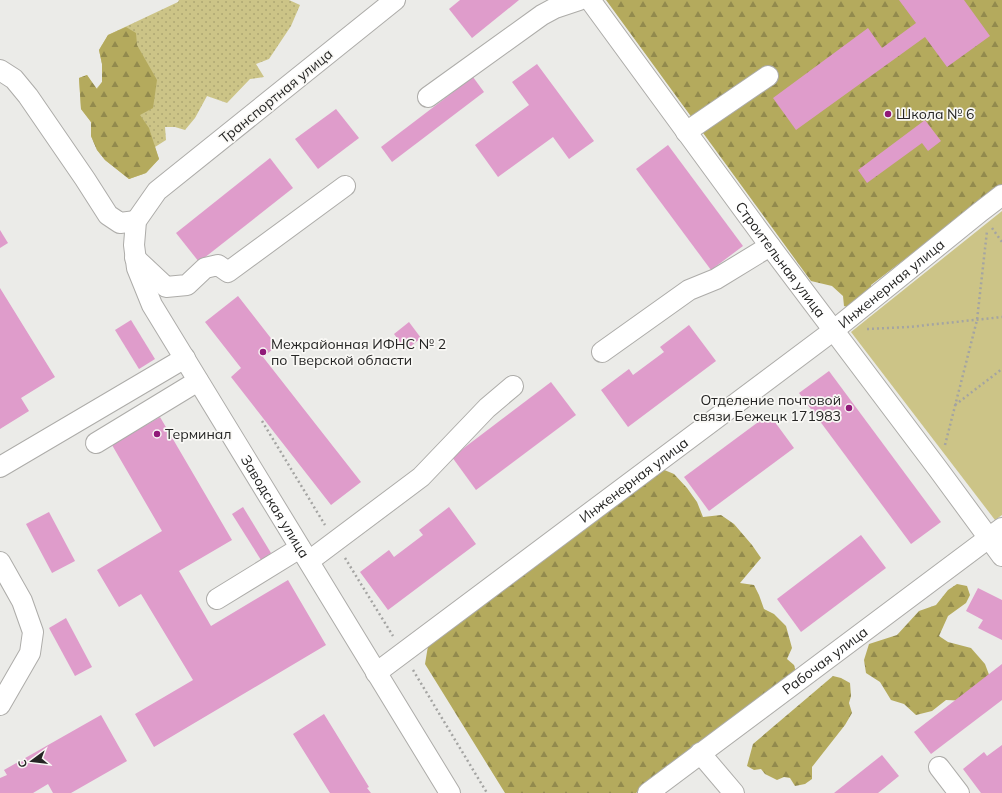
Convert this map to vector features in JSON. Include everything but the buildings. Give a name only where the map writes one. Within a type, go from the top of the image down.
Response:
[{"type":"street","name":"Транспортная улица","points":[[136,221],[157,191],[395,0]]},
{"type":"street","points":[[428,98],[542,15],[555,8],[578,0]]},
{"type":"street","name":"Строительная улица","points":[[590,0],[770,246],[938,469],[996,533],[1002,556]]},
{"type":"street","points":[[0,70],[14,79],[28,96],[108,215],[120,223],[136,221]]},
{"type":"street","points":[[686,132],[768,76]]},
{"type":"street","points":[[135,258],[166,287],[187,285],[205,268],[218,265],[228,272],[345,186]]},
{"type":"street","name":"Инженерная улица","points":[[376,673],[834,330],[1002,195]]},
{"type":"street","name":"Заводская улица","points":[[136,221],[134,245],[135,258],[137,268],[152,305],[450,793]]},
{"type":"street","points":[[602,352],[689,290],[716,279],[770,246]]},
{"type":"street","points":[[0,466],[185,358]]},
{"type":"street","points":[[96,443],[198,381]]},
{"type":"street","points":[[216,599],[304,555],[335,542],[421,477],[487,408],[513,386]]},
{"type":"street","name":"Рабочая улица","points":[[648,793],[996,533]]},
{"type":"street","points":[[0,562],[22,601],[33,632],[30,653],[0,704]]},
{"type":"street","points":[[700,753],[734,793]]},
{"type":"street","points":[[939,767],[959,793]]},
{"type":"path","points":[[938,469],[977,320],[987,230]]},
{"type":"path","points":[[864,329],[909,327],[1002,317]]},
{"type":"path","points":[[955,406],[1002,369]]},
{"type":"path","points":[[262,421],[487,793]]},
{"type":"shaded area","points":[[179,0],[289,0],[300,5],[291,26],[269,59],[256,64],[264,77],[250,79],[227,103],[207,96],[195,118],[185,130],[175,127],[165,127],[166,140],[155,147],[159,159],[146,173],[129,179],[105,160],[97,150],[91,136],[91,122],[81,109],[79,78],[87,75],[96,89],[102,82],[102,64],[99,50],[108,35],[178,2]]},
{"type":"shaded area","points":[[1002,211],[1002,515],[995,520],[851,332]]},
{"type":"green space","points":[[606,0],[1002,0],[1002,185],[871,285],[871,294],[854,309],[844,306],[843,296],[832,286],[811,281]]},
{"type":"green space","points":[[126,27],[136,33],[137,45],[157,80],[153,108],[140,115],[149,128],[159,159],[146,173],[129,179],[105,160],[97,150],[91,136],[91,122],[81,109],[79,78],[87,75],[97,89],[102,82],[102,64],[99,50],[108,35]]},
{"type":"green space","points":[[662,469],[674,474],[687,488],[697,502],[703,517],[721,515],[734,524],[761,558],[740,583],[754,585],[764,609],[774,614],[786,626],[792,648],[787,659],[794,665],[796,672],[636,793],[505,793],[425,664],[428,646]]},
{"type":"green space","points":[[957,584],[967,586],[970,595],[966,603],[948,616],[939,636],[948,642],[971,648],[985,664],[991,680],[969,701],[946,700],[932,711],[916,715],[904,704],[891,700],[880,682],[866,673],[864,660],[869,644],[897,635],[919,611],[936,605],[948,590]]},
{"type":"green space","points":[[833,676],[850,683],[851,696],[849,703],[852,713],[845,725],[812,767],[812,779],[805,784],[795,786],[790,778],[784,777],[777,780],[765,774],[761,769],[754,770],[747,766],[753,744]]},
{"type":"place","name":"Школа № 6","points":[[888,114]]},
{"type":"place","name":"Межрайонная ИФНС № 2 по Тверской области","points":[[263,352]]},
{"type":"place","name":"Отделение почтовой связи Бежецк 171983","points":[[849,408]]},
{"type":"place","name":"Терминал","points":[[157,434]]}]
